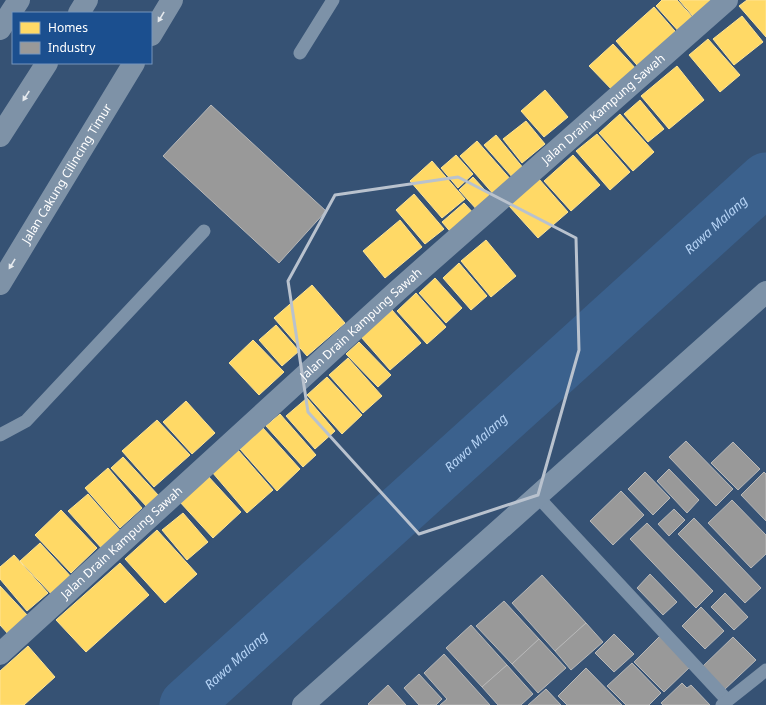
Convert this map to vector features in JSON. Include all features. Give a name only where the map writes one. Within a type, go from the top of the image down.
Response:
[{"type":"highway","points":[[0,29],[18,0]]},
{"type":"highway","points":[[80,12],[87,0]]},
{"type":"highway","points":[[152,32],[172,0]]},
{"type":"highway","points":[[0,136],[46,64]]},
{"type":"highway","name":"Jalan Cakung Cilincing Timur","points":[[0,284],[133,64]]},
{"type":"street","name":"Jalan Drain Kampung Sawah","points":[[0,654],[396,291],[727,0]]},
{"type":"street","points":[[303,705],[766,292]]},
{"type":"lane","points":[[300,54],[333,0]]},
{"type":"lane","points":[[0,435],[26,421],[204,231]]},
{"type":"lane","points":[[537,496],[724,703],[766,670]]},
{"type":"highlighted area","points":[[458,177],[576,238],[579,350],[538,495],[419,534],[308,412],[288,281],[335,195]]},
{"type":"building: Homes","points":[[662,0],[677,0],[696,21],[681,34],[656,6]]},
{"type":"building: Homes","points":[[679,0],[725,0],[699,23]]},
{"type":"building: Homes","points":[[747,0],[766,0],[766,37],[739,6]]},
{"type":"building: Homes","points":[[654,7],[681,38],[643,72],[616,41]]},
{"type":"building: Homes","points":[[742,16],[763,42],[734,65],[713,39]]},
{"type":"building: Homes","points":[[708,39],[740,75],[720,92],[689,55]]},
{"type":"building: Homes","points":[[613,44],[638,71],[615,93],[589,66]]},
{"type":"building: Homes","points":[[677,66],[704,100],[669,129],[641,96]]},
{"type":"building: Homes","points":[[545,90],[568,117],[544,137],[521,111]]},
{"type":"building: Homes","points":[[640,100],[664,129],[648,142],[624,114]]},
{"type":"building: Homes","points":[[620,114],[654,152],[633,171],[599,133]]},
{"type":"building: Homes","points":[[526,121],[545,144],[522,163],[503,139]]},
{"type":"building: Homes","points":[[597,134],[630,172],[610,190],[576,151]]},
{"type":"building: Homes","points":[[496,135],[524,169],[513,178],[484,145]]},
{"type":"building: Homes","points":[[477,141],[512,181],[495,196],[460,156]]},
{"type":"building: Homes","points":[[456,155],[473,174],[458,188],[441,168]]},
{"type":"building: Homes","points":[[573,155],[600,185],[571,211],[544,181]]},
{"type":"building: Homes","points":[[432,161],[465,199],[442,218],[410,181]]},
{"type":"building: Homes","points":[[473,177],[493,199],[479,212],[459,190]]},
{"type":"building: Homes","points":[[539,179],[568,212],[538,238],[509,206]]},
{"type":"building: Homes","points":[[414,194],[444,229],[425,244],[396,210]]},
{"type":"building: Homes","points":[[464,203],[477,217],[454,236],[442,222]]},
{"type":"building: Homes","points":[[400,220],[422,247],[385,278],[363,251]]},
{"type":"building: Homes","points":[[486,240],[516,276],[491,297],[461,261]]},
{"type":"building: Homes","points":[[459,263],[487,296],[471,310],[443,278]]},
{"type":"building: Homes","points":[[435,278],[462,308],[446,323],[419,293]]},
{"type":"building: Homes","points":[[312,285],[345,323],[307,356],[274,318]]},
{"type":"building: Homes","points":[[416,293],[446,327],[427,344],[397,311]]},
{"type":"building: Homes","points":[[392,310],[421,343],[390,370],[361,337]]},
{"type":"building: Homes","points":[[276,325],[299,351],[282,366],[259,340]]},
{"type":"building: Homes","points":[[253,340],[284,372],[259,395],[229,363]]},
{"type":"building: Homes","points":[[359,342],[391,375],[378,387],[346,354]]},
{"type":"building: Homes","points":[[348,358],[382,396],[363,413],[329,375]]},
{"type":"building: Homes","points":[[327,377],[362,415],[342,434],[307,395]]},
{"type":"building: Homes","points":[[307,398],[335,431],[315,449],[286,416]]},
{"type":"building: Homes","points":[[186,401],[215,433],[192,454],[163,422]]},
{"type":"building: Homes","points":[[280,414],[316,455],[303,467],[266,426]]},
{"type":"building: Homes","points":[[157,420],[190,455],[154,487],[122,451]]},
{"type":"building: Homes","points":[[263,428],[300,469],[277,491],[240,449]]},
{"type":"building: Homes","points":[[238,450],[273,490],[247,513],[212,472]]},
{"type":"building: Homes","points":[[123,457],[159,496],[147,507],[111,468]]},
{"type":"building: Homes","points":[[108,468],[142,508],[120,528],[85,488]]},
{"type":"building: Homes","points":[[207,475],[241,512],[213,538],[179,501]]},
{"type":"building: Homes","points":[[88,494],[123,534],[104,551],[68,511]]},
{"type":"building: Homes","points":[[61,510],[97,548],[71,573],[35,535]]},
{"type":"building: Homes","points":[[183,513],[208,542],[187,560],[162,530]]},
{"type":"building: Homes","points":[[157,530],[197,574],[165,603],[125,559]]},
{"type":"building: Homes","points":[[40,543],[74,580],[55,598],[20,561]]},
{"type":"building: Homes","points":[[14,555],[48,593],[27,611],[0,579],[0,567]]},
{"type":"building: Homes","points":[[120,563],[149,595],[86,652],[56,620]]},
{"type":"building: Homes","points":[[0,586],[28,616],[9,635],[0,625]]},
{"type":"building: Homes","points":[[28,646],[55,677],[24,705],[0,705],[0,671]]},
{"type":"building: Industry","points":[[211,105],[326,211],[279,263],[163,156]]},
{"type":"building: Industry","points":[[686,441],[733,489],[716,506],[669,457]]},
{"type":"building: Industry","points":[[733,442],[760,469],[738,490],[711,463]]},
{"type":"building: Industry","points":[[669,469],[699,500],[687,513],[657,481]]},
{"type":"building: Industry","points":[[645,472],[670,498],[653,515],[628,489]]},
{"type":"building: Industry","points":[[764,472],[766,474],[766,521],[741,495]]},
{"type":"building: Industry","points":[[621,491],[644,515],[613,545],[590,521]]},
{"type":"building: Industry","points":[[732,500],[766,535],[766,554],[751,568],[708,523]]},
{"type":"building: Industry","points":[[674,509],[685,520],[669,536],[658,524]]},
{"type":"building: Industry","points":[[694,518],[761,588],[745,603],[678,534]]},
{"type":"building: Industry","points":[[647,523],[713,591],[696,608],[630,539]]},
{"type":"building: Industry","points":[[650,574],[677,602],[663,615],[637,588]]},
{"type":"building: Industry","points":[[542,575],[586,623],[555,651],[512,603]]},
{"type":"building: Industry","points":[[725,593],[748,617],[734,630],[711,607]]},
{"type":"building: Industry","points":[[504,601],[539,639],[512,664],[476,626]]},
{"type":"building: Industry","points":[[701,607],[724,631],[705,649],[682,626]]},
{"type":"building: Industry","points":[[586,623],[603,642],[571,670],[555,651]]},
{"type":"building: Industry","points":[[471,625],[507,665],[482,687],[446,648]]},
{"type":"building: Industry","points":[[614,634],[634,654],[614,672],[595,653]]},
{"type":"building: Industry","points":[[661,635],[691,666],[664,692],[634,662]]},
{"type":"building: Industry","points":[[733,637],[756,660],[724,690],[702,667]]},
{"type":"building: Industry","points":[[539,639],[566,668],[538,693],[512,664]]},
{"type":"building: Industry","points":[[444,654],[490,705],[440,705],[447,699],[424,673]]},
{"type":"building: Industry","points":[[632,663],[661,693],[649,705],[626,705],[607,686]]},
{"type":"building: Industry","points":[[507,665],[533,694],[521,705],[498,705],[482,687]]},
{"type":"building: Industry","points":[[586,668],[622,705],[567,705],[558,696]]},
{"type":"building: Industry","points":[[419,674],[442,699],[436,705],[419,705],[404,688]]},
{"type":"building: Industry","points":[[682,683],[687,688],[691,685],[710,705],[663,705],[661,703]]},
{"type":"building: Industry","points":[[388,685],[406,705],[368,704]]},
{"type":"building: Industry","points":[[546,689],[561,705],[528,705]]},
{"type":"waterway","name":"Rawa Malang","points":[[186,705],[766,179]]}]
